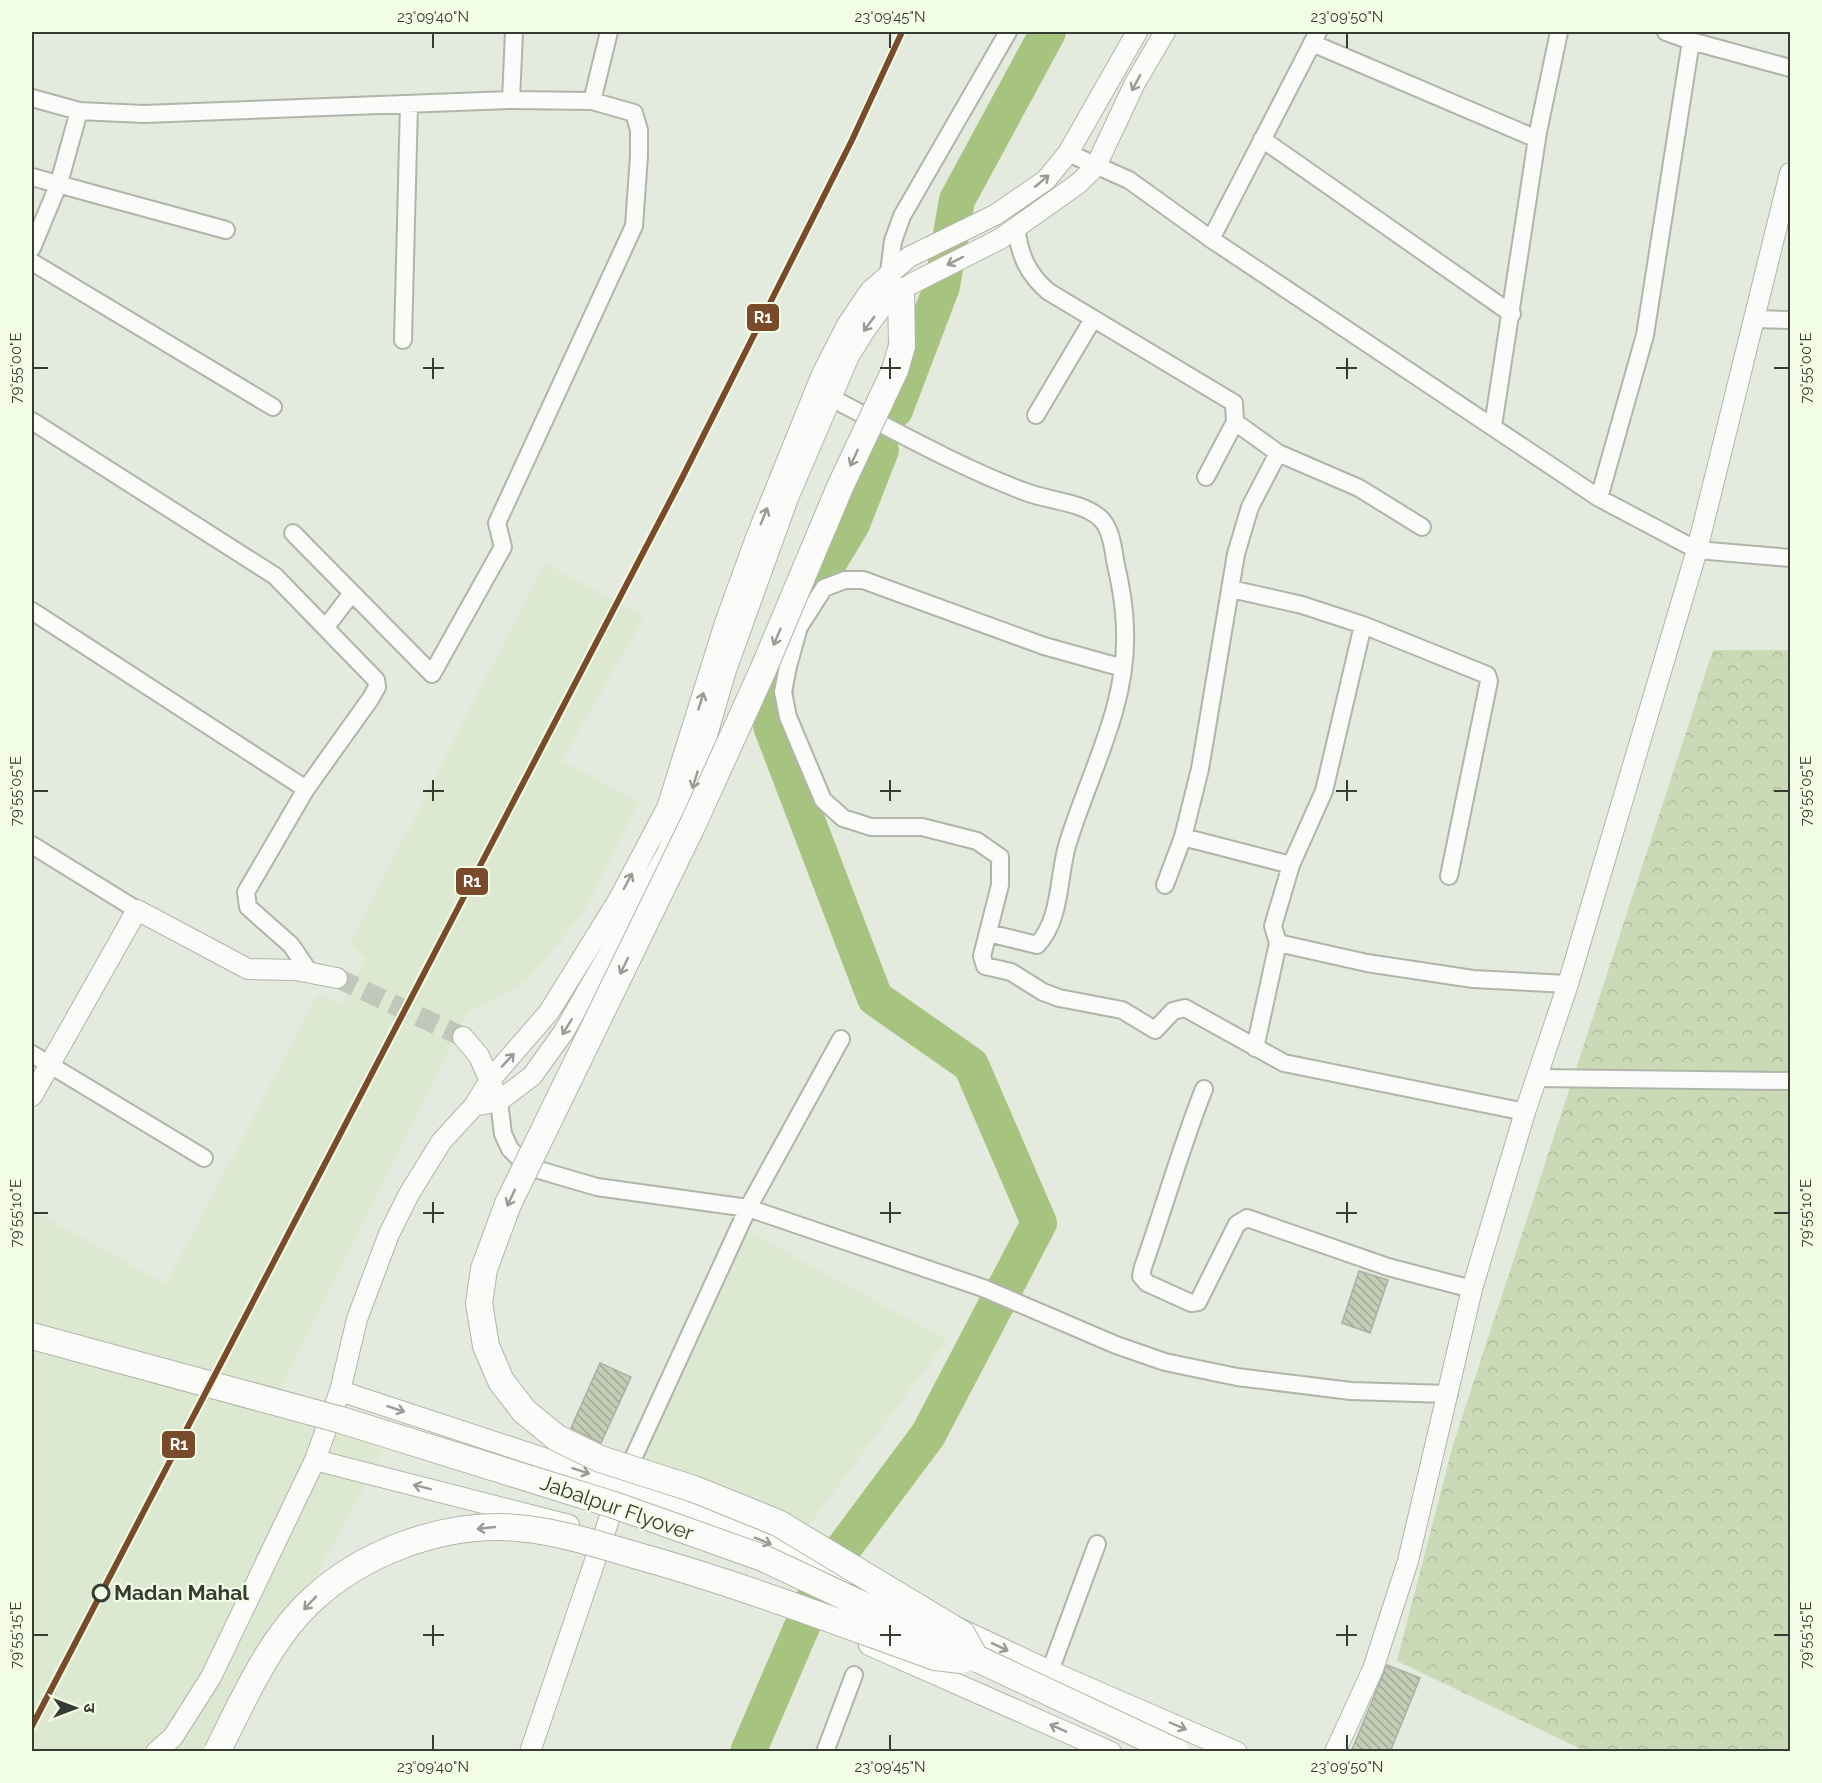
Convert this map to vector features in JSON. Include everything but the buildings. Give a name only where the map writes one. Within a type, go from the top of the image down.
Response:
[{"type":"main road","points":[[896,288],[902,346],[895,370],[840,487],[763,670],[693,824],[508,1204],[484,1269],[479,1303],[486,1346],[501,1380],[524,1411],[557,1438],[600,1459],[693,1489],[778,1523],[962,1634],[981,1661]]},
{"type":"main road","name":"Jabalpur Flyover","points":[[32,1336],[341,1420],[614,1505],[763,1558],[1176,1752]]},
{"type":"main road","points":[[217,1752],[269,1653],[313,1599],[357,1567],[405,1544],[452,1532],[498,1527],[538,1529],[577,1538],[695,1572],[935,1657],[981,1661]]},
{"type":"street","points":[[511,100],[514,32]]},
{"type":"street","points":[[592,101],[609,32]]},
{"type":"street","points":[[896,288],[893,241],[902,216],[1008,32]]},
{"type":"street","points":[[474,1106],[499,1101],[532,1076],[563,1033],[666,855],[684,814],[726,670],[773,541],[831,398],[849,356],[896,288],[909,257],[995,215],[1046,180],[1068,153],[1137,32]]},
{"type":"street","points":[[156,1752],[173,1737],[211,1677],[315,1460],[340,1391],[357,1319],[389,1234],[441,1142],[474,1106],[490,1080],[549,1012],[619,899],[667,808],[725,623],[822,374],[864,299],[896,288],[1000,239],[1079,183],[1096,166],[1136,83],[1165,32]]},
{"type":"street","points":[[1493,426],[1512,314],[1537,139],[1559,32]]},
{"type":"street","points":[[1666,32],[1691,42],[1791,68]]},
{"type":"street","points":[[1211,239],[1315,37],[1537,139]]},
{"type":"street","points":[[1599,498],[1645,335],[1691,42]]},
{"type":"street","points":[[32,98],[79,111],[144,114],[511,100],[592,101],[614,105],[634,113],[639,130],[634,226],[497,523],[503,547],[432,674],[293,533]]},
{"type":"street","points":[[402,340],[409,104]]},
{"type":"street","points":[[32,248],[59,183],[79,111]]},
{"type":"street","points":[[1262,139],[1512,314]]},
{"type":"street","points":[[1068,153],[1129,180],[1211,239],[1599,498],[1697,550],[1791,558]]},
{"type":"street","points":[[1335,1752],[1373,1669],[1405,1572],[1449,1394],[1472,1289],[1525,1112],[1568,984],[1697,550],[1791,173]]},
{"type":"street","points":[[32,177],[226,230]]},
{"type":"street","points":[[1016,228],[1020,255],[1036,282],[1093,319],[1234,403],[1235,422],[1206,477]]},
{"type":"street","points":[[32,262],[273,407]]},
{"type":"street","points":[[1036,415],[1093,319]]},
{"type":"street","points":[[1756,319],[1791,320]]},
{"type":"street","points":[[831,398],[1024,492],[1087,509],[1102,519],[1109,533],[1120,581],[1126,633],[1123,668],[1114,709],[1068,845],[1055,909],[1047,935],[1037,945],[988,933]]},
{"type":"street","points":[[32,421],[275,576],[376,680],[376,687],[363,711],[306,789],[246,892],[245,901],[254,914],[291,945],[310,973]]},
{"type":"street","points":[[1235,422],[1278,453],[1359,488],[1422,527]]},
{"type":"street","points":[[1165,885],[1183,837],[1200,769],[1236,554],[1250,507],[1278,453]]},
{"type":"street","points":[[1123,668],[1044,646],[863,580],[845,580],[824,588],[799,627],[783,692],[788,717],[823,800],[843,818],[871,827],[922,827],[977,842],[993,850],[1002,863],[982,956],[985,966],[1011,972],[1043,992],[1070,1000],[1122,1010],[1155,1030],[1173,1011],[1185,1008],[1284,1063],[1525,1112]]},
{"type":"street","points":[[1231,589],[1302,605],[1363,625],[1481,672],[1489,681],[1449,876]]},
{"type":"street","points":[[326,627],[352,593]]},
{"type":"street","points":[[32,611],[306,789]]},
{"type":"street","points":[[1255,1048],[1278,943],[1273,926],[1291,866],[1324,791],[1363,625]]},
{"type":"street","points":[[1183,837],[1291,866]]},
{"type":"street","points":[[32,845],[137,910],[248,969],[310,973],[337,978]]},
{"type":"street","points":[[32,1096],[40,1059],[137,910]]},
{"type":"street","points":[[1278,943],[1367,963],[1473,979],[1568,984]]},
{"type":"street","points":[[463,1037],[479,1056],[499,1101],[503,1134],[510,1149],[522,1161],[539,1170],[597,1187],[748,1208],[983,1288],[1116,1345],[1165,1362],[1237,1377],[1350,1391],[1449,1394]]},
{"type":"street","points":[[530,1752],[621,1485],[748,1208],[841,1039]]},
{"type":"street","points":[[40,1059],[204,1158]]},
{"type":"street","points":[[1536,1078],[1791,1081]]},
{"type":"street","points":[[1204,1089],[1185,1136],[1172,1187],[1143,1267],[1141,1276],[1147,1283],[1191,1303],[1198,1302],[1237,1224],[1247,1218],[1388,1267],[1472,1289]]},
{"type":"street","points":[[340,1391],[621,1485],[817,1562],[1050,1671],[1237,1752]]},
{"type":"street","points":[[315,1460],[603,1534],[795,1613],[1111,1752]]},
{"type":"street","points":[[1050,1671],[1097,1544]]},
{"type":"street","points":[[825,1752],[854,1674]]},
{"type":"shaded area","points":[[545,563],[644,617],[562,760],[639,803],[582,914],[527,981],[467,1014],[281,1388],[383,1452],[222,1751],[32,1751],[32,1210],[166,1284],[318,994],[341,1005],[365,958],[349,945]]},
{"type":"shaded area","points":[[746,1230],[947,1340],[808,1526],[741,1495],[641,1462]]},
{"type":"green space","points":[[1713,650],[1790,650],[1790,1751],[1585,1751],[1397,1661],[1453,1445]]},
{"type":"waterway","points":[[895,410],[942,286],[957,200],[1048,32]]},
{"type":"waterway","points":[[748,1752],[825,1573],[928,1435],[1039,1223],[971,1065],[875,998],[771,726],[782,640],[852,524],[881,450]]},
{"type":"tunnel","points":[[337,978],[463,1037]]},
{"type":"transit line","name":"R1","points":[[32,1726],[682,478],[852,140],[902,32]]},
{"type":"place","name":"Madan Mahal","points":[[101,1593]]}]
